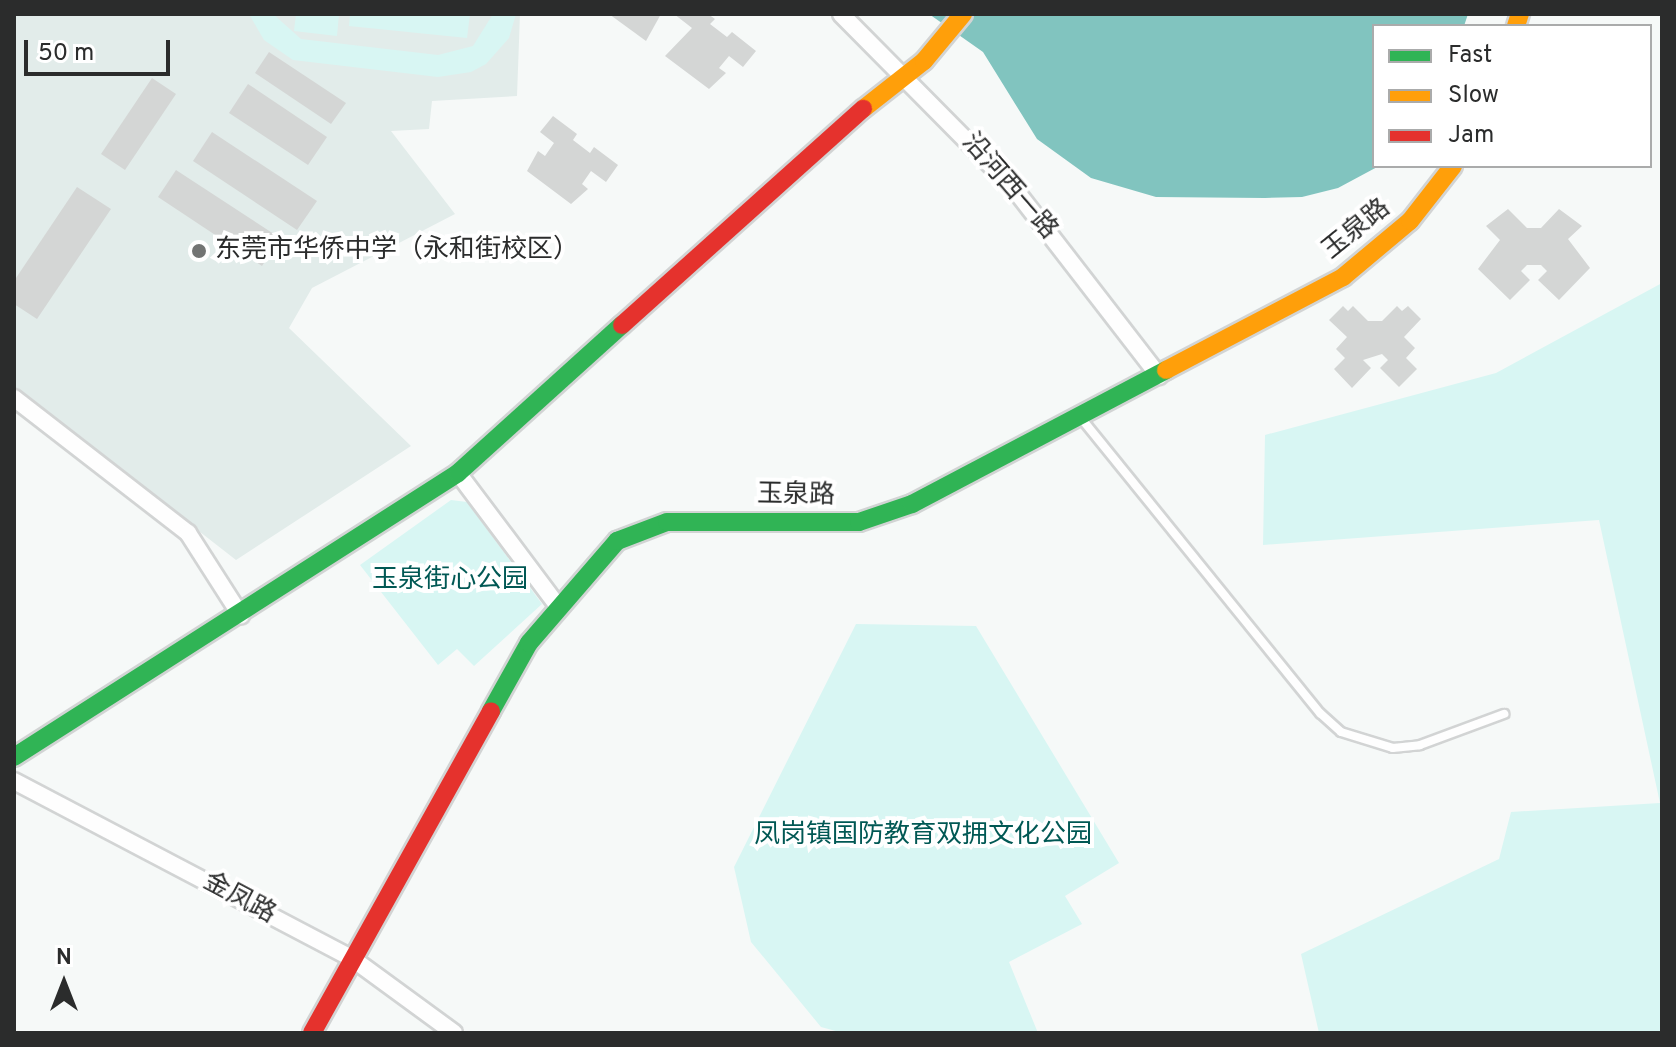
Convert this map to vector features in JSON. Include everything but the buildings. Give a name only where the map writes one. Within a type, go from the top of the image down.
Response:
[{"type":"street","name":"沿河西一路","points":[[841,14],[1016,191],[1159,376]]},
{"type":"street","points":[[14,757],[241,616],[458,473],[902,74],[924,61],[957,21]]},
{"type":"street","name":"玉泉路","points":[[312,1033],[505,683],[557,605],[598,558],[640,529],[695,519],[859,522],[912,504],[1343,277],[1410,221],[1451,168]]},
{"type":"street","points":[[14,398],[188,533],[241,616]]},
{"type":"street","points":[[458,473],[557,605]]},
{"type":"street","name":"金凤路","points":[[14,781],[353,959],[454,1033]]},
{"type":"lane","points":[[1080,417],[1320,713],[1341,732],[1393,748],[1420,745],[1504,714]]},
{"type":"shaded area","name":"东莞市华侨中学（永和街校区）","points":[[14,14],[520,14],[517,96],[432,101],[429,129],[391,131],[455,214],[312,288],[289,328],[411,446],[236,560],[14,387]]},
{"type":"green space","points":[[249,14],[273,14],[301,39],[438,55],[473,46],[493,14],[516,14],[509,38],[486,64],[471,72],[438,77],[293,60],[264,40]]},
{"type":"green space","points":[[296,14],[339,14],[337,36],[294,31]]},
{"type":"green space","points":[[350,14],[470,14],[467,38],[349,26]]},
{"type":"green space","points":[[1662,283],[1662,1033],[1319,1033],[1301,954],[1499,859],[1511,812],[1660,803],[1599,520],[1263,545],[1265,435],[1496,373]]},
{"type":"green space","name":"玉泉街心公园","points":[[451,500],[467,502],[542,604],[474,666],[457,649],[438,665],[360,565]]},
{"type":"green space","name":"凤岗镇国防教育双拥文化公园","points":[[856,624],[976,626],[1119,863],[1065,896],[1082,924],[1009,962],[1038,1033],[843,1033],[821,1027],[751,942],[734,867]]},
{"type":"water","points":[[929,14],[1468,14],[1465,24],[1372,24],[1372,168],[1375,168],[1338,188],[1302,197],[1156,197],[1091,178],[1037,139],[983,52]]},
{"type":"traffic: fast","points":[[14,757],[458,473],[622,325]]},
{"type":"traffic: fast","points":[[491,711],[529,643],[617,541],[667,522],[859,522],[912,504],[1166,370]]},
{"type":"traffic: slow","points":[[863,109],[924,61],[963,14]]},
{"type":"traffic: slow","points":[[1517,24],[1520,14]]},
{"type":"traffic: slow","points":[[1166,370],[1343,277],[1410,221],[1451,168]]},
{"type":"traffic: jam","points":[[622,325],[863,109]]},
{"type":"traffic: jam","points":[[312,1033],[491,711]]},
{"type":"place","name":"东莞市华侨中学（永和街校区）","points":[[199,251]]}]
